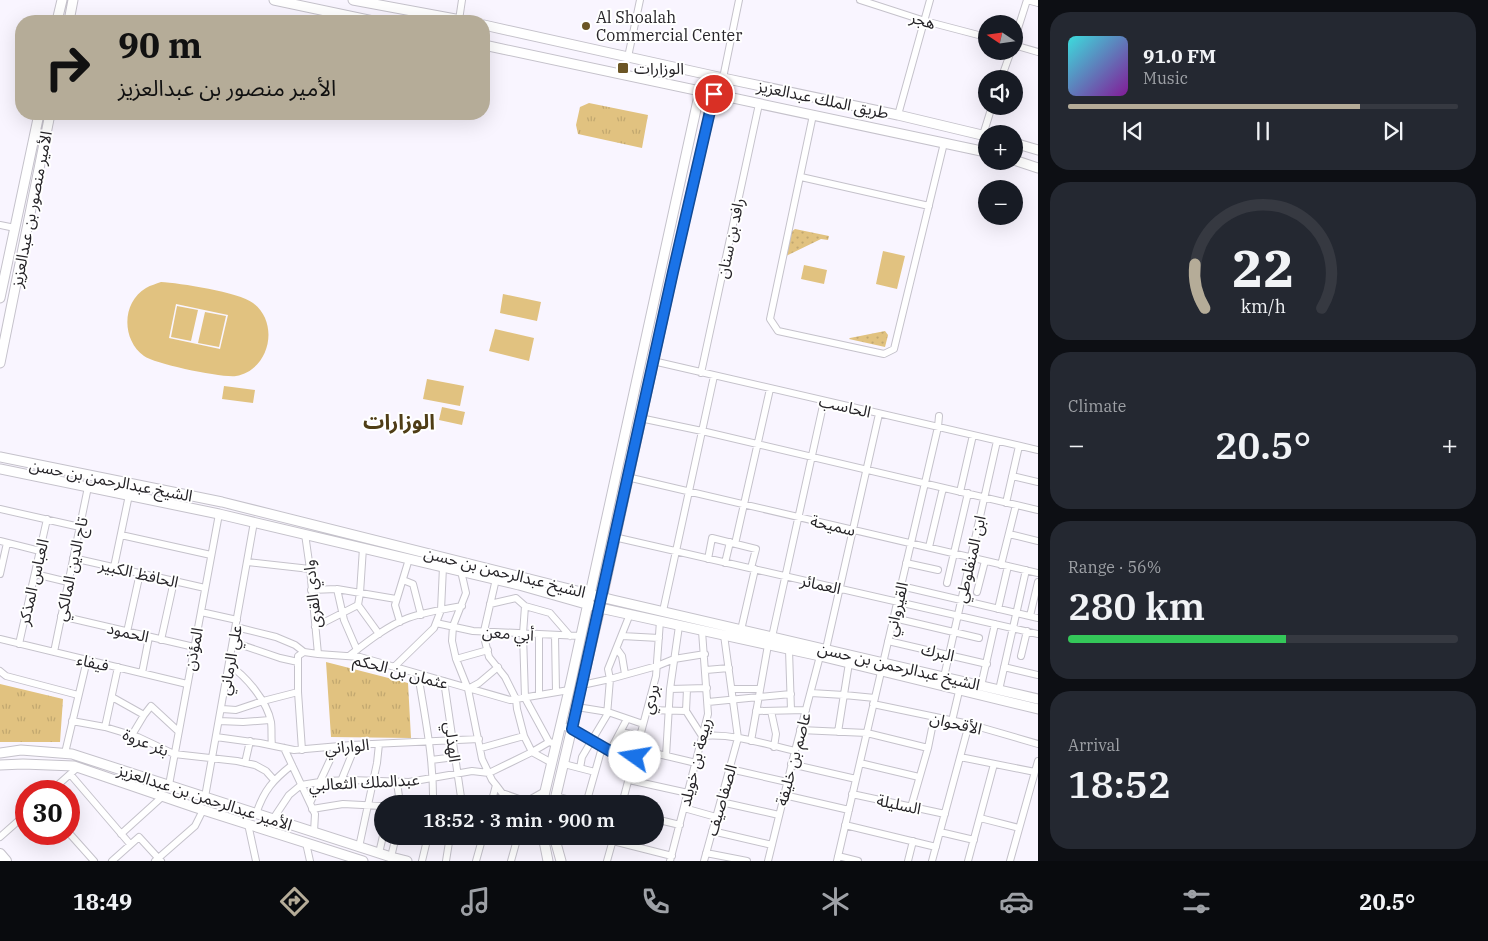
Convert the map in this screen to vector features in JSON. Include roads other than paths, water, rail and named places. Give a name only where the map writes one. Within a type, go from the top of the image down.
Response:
[{"type":"main road","points":[[0,854],[6,861]]},
{"type":"street","points":[[58,15],[62,0]]},
{"type":"street","points":[[70,15],[73,0]]},
{"type":"street","points":[[274,0],[345,15]]},
{"type":"street","points":[[353,0],[436,15]]},
{"type":"street","points":[[462,0],[462,15]]},
{"type":"street","points":[[628,57],[640,0]]},
{"type":"street","points":[[723,78],[739,0]]},
{"type":"street","name":"هجر","points":[[860,0],[925,21],[978,35]]},
{"type":"street","points":[[898,115],[930,0]]},
{"type":"street","points":[[1022,15],[1027,0],[1038,4]]},
{"type":"street","name":"طريق الملك عبدالعزيز","points":[[490,26],[898,115],[978,135]]},
{"type":"street","name":"طريق الملك عبدالعزيز","points":[[490,46],[978,150]]},
{"type":"street","points":[[1023,46],[1038,52]]},
{"type":"street","points":[[544,795],[552,763],[553,743],[561,726],[570,690],[700,91]]},
{"type":"street","points":[[556,795],[600,608],[640,418],[714,94]]},
{"type":"street","name":"رافد بن سنان","points":[[701,372],[759,104]]},
{"type":"street","points":[[813,115],[770,318],[778,331],[884,354],[894,349],[944,143]]},
{"type":"street","name":"الأمير منصور بن عبدالعزيز","points":[[0,298],[37,120]]},
{"type":"street","name":"الأمير منصور بن عبدالعزيز","points":[[0,363],[49,120]]},
{"type":"street","points":[[694,120],[707,123]]},
{"type":"street","points":[[36,127],[47,130]]},
{"type":"street","points":[[1023,146],[1038,150]]},
{"type":"street","points":[[1023,163],[1038,168]]},
{"type":"street","points":[[801,177],[929,206]]},
{"type":"street","points":[[0,225],[15,228]]},
{"type":"street","name":"الحاسب","points":[[653,362],[1038,450]]},
{"type":"street","points":[[663,611],[714,376]]},
{"type":"street","points":[[725,562],[744,504],[770,389]]},
{"type":"street","points":[[751,741],[770,641],[824,401]]},
{"type":"street","name":"عاصم بن خليفة","points":[[768,861],[800,730],[840,589],[879,414]]},
{"type":"street","name":"القيرواني","points":[[837,858],[894,618],[939,416]]},
{"type":"street","points":[[640,418],[702,430],[1038,510]]},
{"type":"street","points":[[960,492],[972,435]]},
{"type":"street","name":"ابن المنفلوطي","points":[[944,677],[997,441]]},
{"type":"street","points":[[1006,503],[1019,446]]},
{"type":"street","name":"الشيخ عبدالرحمن بن حسن","points":[[0,457],[222,502],[741,630],[789,650],[823,653],[850,664],[944,677],[960,685],[982,686],[1038,699]]},
{"type":"street","name":"الشيخ عبدالرحمن بن حسن","points":[[0,469],[254,522],[496,579],[600,608],[679,626],[724,635],[770,641],[823,653],[960,685],[1038,708]]},
{"type":"street","points":[[1012,476],[1038,482]]},
{"type":"street","name":"سميحة","points":[[627,477],[1038,573]]},
{"type":"street","name":"تاج الدين المالكي","points":[[54,652],[88,486]]},
{"type":"street","points":[[929,548],[943,488]]},
{"type":"street","points":[[163,502],[165,491]]},
{"type":"street","points":[[947,583],[968,494]]},
{"type":"street","points":[[114,567],[129,495]]},
{"type":"street","points":[[998,609],[1009,534],[1016,505]]},
{"type":"street","points":[[0,509],[80,527]]},
{"type":"street","name":"المؤذن","points":[[168,785],[219,514]]},
{"type":"street","name":"العباس المذكر","points":[[19,644],[47,519]]},
{"type":"street","name":"علي الرماني","points":[[205,797],[254,522]]},
{"type":"street","name":"وادي القرى","points":[[305,534],[318,654]]},
{"type":"street","points":[[1009,534],[1038,540]]},
{"type":"street","points":[[121,535],[211,556]]},
{"type":"street","name":"العمائر","points":[[614,537],[1038,634]]},
{"type":"street","points":[[708,559],[712,538],[756,549],[741,630]]},
{"type":"street","points":[[0,574],[3,542],[40,551]]},
{"type":"street","points":[[362,548],[358,605],[379,634]]},
{"type":"street","name":"الحافظ الكبير","points":[[73,558],[205,588]]},
{"type":"street","points":[[400,622],[395,605],[409,559]]},
{"type":"street","points":[[977,592],[984,561]]},
{"type":"street","points":[[248,562],[310,569]]},
{"type":"street","points":[[906,562],[938,570]]},
{"type":"street","points":[[394,667],[434,628],[441,610],[443,567]]},
{"type":"street","points":[[999,690],[1026,570]]},
{"type":"street","points":[[461,571],[466,593],[453,626],[452,641],[456,659],[468,689],[480,739],[482,758],[496,785],[502,793],[508,795]]},
{"type":"street","points":[[127,632],[140,573]]},
{"type":"street","points":[[34,574],[68,582]]},
{"type":"street","points":[[496,579],[484,631],[489,657],[505,677],[516,699],[524,736],[532,752],[552,763]]},
{"type":"street","points":[[403,580],[413,584],[421,615]]},
{"type":"street","points":[[161,640],[174,581]]},
{"type":"street","points":[[1030,616],[1037,594],[1038,582]]},
{"type":"street","points":[[516,598],[519,585]]},
{"type":"street","points":[[901,586],[1038,618]]},
{"type":"street","points":[[337,589],[344,620],[357,650]]},
{"type":"street","points":[[312,590],[337,589],[396,599]]},
{"type":"street","points":[[490,604],[516,598]]},
{"type":"street","points":[[516,598],[525,606],[550,613],[570,636]]},
{"type":"street","points":[[315,627],[358,605]]},
{"type":"street","points":[[349,656],[379,634],[408,618],[462,606]]},
{"type":"street","points":[[525,606],[523,634],[525,698],[553,743]]},
{"type":"street","name":"عثمان بن الحكم","points":[[201,612],[276,637],[295,645],[304,652],[360,657],[510,700],[570,690]]},
{"type":"street","points":[[580,768],[582,758],[608,712],[610,679],[608,669],[630,614]]},
{"type":"street","name":"الحمود","points":[[61,616],[194,647]]},
{"type":"street","points":[[894,618],[979,638]]},
{"type":"street","name":"بردي","points":[[625,795],[656,676],[660,621]]},
{"type":"street","name":"أبي معن","points":[[436,623],[484,631],[581,636]]},
{"type":"street","points":[[982,686],[995,624]]},
{"type":"street","points":[[666,756],[670,689],[679,626]]},
{"type":"street","name":"ربيعة بن خويلد","points":[[671,858],[696,763],[706,735],[708,702],[702,631]]},
{"type":"street","points":[[1021,656],[1027,631]]},
{"type":"street","points":[[539,635],[540,695]]},
{"type":"street","points":[[555,635],[556,692]]},
{"type":"street","points":[[724,635],[738,738]]},
{"type":"street","points":[[622,636],[659,638]]},
{"type":"street","points":[[142,673],[149,637]]},
{"type":"street","name":"فيفاء","points":[[0,639],[187,684]]},
{"type":"street","name":"البرك","points":[[888,641],[987,664]]},
{"type":"street","points":[[233,642],[298,662],[302,750]]},
{"type":"street","points":[[617,649],[622,656],[625,674]]},
{"type":"street","points":[[456,659],[488,650]]},
{"type":"street","points":[[789,650],[791,710]]},
{"type":"street","name":"وادي القرى","points":[[298,662],[298,656],[304,652]]},
{"type":"street","points":[[582,685],[657,666],[674,659],[705,654]]},
{"type":"street","points":[[65,753],[87,660]]},
{"type":"street","points":[[838,732],[850,664]]},
{"type":"street","points":[[229,665],[239,672],[263,701],[270,720],[272,745]]},
{"type":"street","points":[[1004,667],[1038,675]]},
{"type":"street","points":[[105,727],[118,668]]},
{"type":"street","points":[[468,689],[498,668]]},
{"type":"street","points":[[706,670],[729,668]]},
{"type":"street","points":[[0,671],[6,676],[78,695]]},
{"type":"street","points":[[418,674],[429,741],[433,795]]},
{"type":"street","name":"الهذلي","points":[[444,681],[460,795]]},
{"type":"street","points":[[952,721],[960,685]]},
{"type":"street","points":[[670,689],[707,688]]},
{"type":"street","points":[[687,689],[686,711],[706,735],[738,738],[795,751]]},
{"type":"street","points":[[732,689],[760,689]]},
{"type":"street","points":[[222,710],[236,710],[298,692]]},
{"type":"street","name":"الأقحوان","points":[[810,693],[844,694],[934,718],[969,724],[1038,744]]},
{"type":"street","points":[[708,702],[791,694]]},
{"type":"street","points":[[112,696],[144,715]]},
{"type":"street","points":[[132,735],[151,706],[178,731]]},
{"type":"street","points":[[577,707],[608,712],[644,724]]},
{"type":"street","points":[[647,710],[686,711]]},
{"type":"street","points":[[756,711],[806,710]]},
{"type":"street","points":[[771,711],[776,734],[774,746]]},
{"type":"street","points":[[911,807],[928,748],[934,718]]},
{"type":"street","points":[[610,751],[627,719]]},
{"type":"street","points":[[219,721],[270,720]]},
{"type":"street","name":"بئر عروة","points":[[72,721],[105,727],[132,735],[174,754],[255,765],[266,771],[274,780]]},
{"type":"street","points":[[932,861],[969,724]]},
{"type":"street","points":[[561,726],[572,729],[610,751]]},
{"type":"street","points":[[800,730],[866,734],[928,748]]},
{"type":"street","points":[[621,732],[640,736]]},
{"type":"street","points":[[481,748],[524,736]]},
{"type":"street","name":"الواراني","points":[[216,737],[250,741],[294,750],[359,744],[480,739]]},
{"type":"street","name":"الصفاصيف","points":[[704,861],[738,738]]},
{"type":"street","points":[[245,763],[250,741]]},
{"type":"street","name":"عبدالملك الثعالبي","points":[[273,819],[289,795],[301,785],[340,781],[409,782],[472,771],[489,773],[553,743]]},
{"type":"street","points":[[340,781],[352,754],[359,744]]},
{"type":"street","points":[[359,847],[377,763],[379,744]]},
{"type":"street","points":[[311,806],[336,746]]},
{"type":"street","points":[[284,748],[315,814],[314,832]]},
{"type":"street","points":[[637,749],[696,763]]},
{"type":"street","name":"الأمير عبدالرحمن بن عبدالعزيز","points":[[0,752],[21,750],[72,754],[407,861]]},
{"type":"street","points":[[588,795],[601,750],[635,757]]},
{"type":"street","points":[[960,756],[1035,772]]},
{"type":"street","points":[[431,760],[455,757]]},
{"type":"street","points":[[1010,861],[1038,761]]},
{"type":"street","points":[[860,763],[919,777]]},
{"type":"street","name":"الأمير عبدالرحمن بن عبدالعزيز","points":[[0,765],[23,764],[78,767],[203,810],[363,861]]},
{"type":"street","points":[[564,764],[594,772]]},
{"type":"street","points":[[791,764],[856,779]]},
{"type":"street","points":[[968,861],[994,764]]},
{"type":"street","points":[[256,814],[260,803],[274,780],[292,765]]},
{"type":"street","points":[[63,780],[78,767]]},
{"type":"street","points":[[730,769],[787,782]]},
{"type":"street","points":[[123,783],[127,772]]},
{"type":"street","points":[[70,774],[130,844]]},
{"type":"street","points":[[629,780],[688,793]]},
{"type":"street","points":[[397,782],[399,795]]},
{"type":"street","points":[[493,795],[496,785]]},
{"type":"street","points":[[538,795],[545,790]]},
{"type":"street","name":"السليلة","points":[[852,794],[945,814]]},
{"type":"street","points":[[784,795],[849,810]]},
{"type":"street","points":[[121,834],[163,796]]},
{"type":"street","points":[[720,802],[779,815]]},
{"type":"street","points":[[311,806],[374,805]]},
{"type":"street","points":[[684,808],[716,817]]},
{"type":"street","points":[[112,861],[139,837],[158,860],[195,826],[203,810]]},
{"type":"street","points":[[980,818],[1019,828]]},
{"type":"street","points":[[664,821],[680,825]]},
{"type":"street","points":[[0,837],[15,824]]},
{"type":"street","points":[[248,824],[256,861]]},
{"type":"street","points":[[845,824],[936,847]]},
{"type":"street","points":[[712,831],[772,845]]},
{"type":"street","points":[[940,832],[974,840]]},
{"type":"street","points":[[908,861],[913,841]]},
{"type":"street","points":[[306,843],[310,861]]},
{"type":"street","points":[[80,845],[94,861]]},
{"type":"street","points":[[378,853],[380,845]]},
{"type":"street","points":[[390,857],[393,845]]},
{"type":"street","points":[[422,861],[426,845]]},
{"type":"street","points":[[446,861],[449,845]]},
{"type":"street","points":[[476,861],[480,845]]},
{"type":"street","points":[[511,861],[515,845]]},
{"type":"street","points":[[545,845],[548,861]]},
{"type":"street","points":[[557,845],[561,861]]},
{"type":"street","points":[[607,861],[611,845]]},
{"type":"street","points":[[631,845],[671,858]]},
{"type":"street","points":[[706,852],[747,861]]},
{"type":"street","points":[[837,858],[858,861]]},
{"type":"place","name":"Al Shoalah Commercial Center","points":[[586,26]]},
{"type":"place","name":"الوزارات","points":[[623,68]]},
{"type":"district","name":"الوزارات","points":[[399,421]]}]
